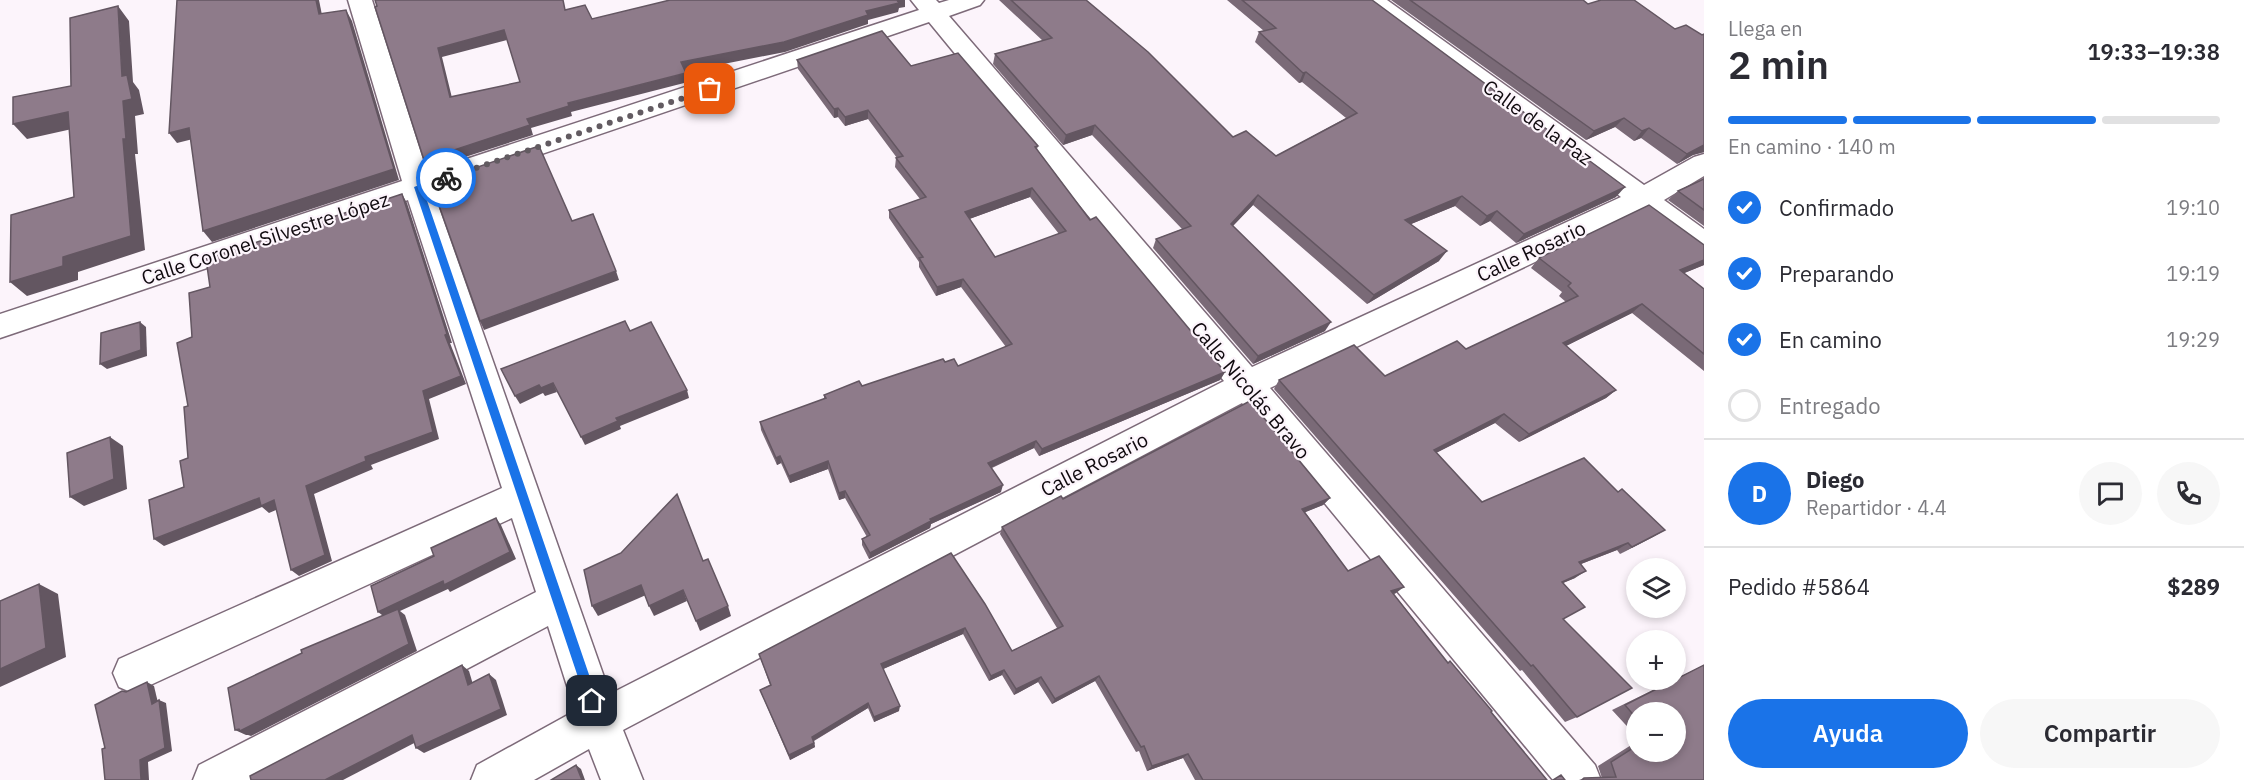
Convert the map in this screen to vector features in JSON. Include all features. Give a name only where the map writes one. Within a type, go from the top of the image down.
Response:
[{"type":"street","points":[[360,0],[418,187],[599,721],[622,780]]},
{"type":"street","name":"Calle Coronel Silvestre López","points":[[0,326],[418,187],[929,6],[972,0]]},
{"type":"street","name":"Calle de la Paz","points":[[1372,0],[1704,244]]},
{"type":"street","name":"Calle Nicolás Bravo","points":[[929,6],[1580,780]]},
{"type":"street","name":"Calle Rosario","points":[[492,780],[599,721],[1246,385],[1642,199],[1704,164]]},
{"type":"street","points":[[133,673],[522,496]]},
{"type":"street","points":[[214,780],[558,601]]},
{"type":"building","points":[[177,0],[316,0],[319,14],[346,10],[394,169],[203,231],[189,128],[169,133]]},
{"type":"building","points":[[375,0],[563,0],[565,10],[585,5],[592,19],[670,0],[897,0],[899,3],[866,11],[868,15],[784,42],[681,62],[686,73],[568,103],[569,106],[527,119],[530,125],[424,160],[375,7],[377,6]],"holes":[[[504,30],[520,82],[450,97],[438,48]]]},
{"type":"building","points":[[1011,0],[1086,0],[1148,52],[1233,137],[1246,131],[1276,156],[1357,113],[1306,72],[1303,73],[1259,32],[1276,28],[1242,0],[1372,0],[1625,187],[1524,234],[1497,211],[1487,216],[1462,196],[1405,220],[1447,251],[1374,295],[1258,195],[1231,224],[1331,322],[1258,356],[1156,239],[1191,226],[1095,125],[1066,135],[995,54],[1052,38]]},
{"type":"building","points":[[1410,0],[1583,0],[1588,4],[1601,0],[1634,0],[1675,29],[1686,25],[1704,34],[1704,145],[1687,154],[1649,128],[1642,131],[1624,118],[1594,131]]},
{"type":"building","points":[[118,6],[122,76],[127,75],[132,99],[123,101],[126,139],[123,139],[131,236],[63,257],[63,266],[10,282],[11,215],[74,197],[68,112],[13,124],[13,97],[71,86],[70,18]]},
{"type":"building","points":[[882,31],[911,66],[958,53],[1038,146],[1035,147],[1090,220],[1096,217],[1225,372],[1042,449],[1036,441],[988,463],[1003,485],[930,519],[931,521],[870,553],[862,539],[870,535],[845,491],[839,493],[828,461],[789,476],[780,456],[776,458],[760,422],[826,398],[824,395],[859,381],[862,386],[943,359],[945,362],[954,359],[958,366],[1012,344],[963,279],[937,287],[919,258],[923,257],[889,210],[926,197],[896,158],[903,156],[868,110],[845,117],[838,108],[834,109],[797,60]],"holes":[[[1032,188],[1066,231],[995,257],[965,212]]]},
{"type":"building","points":[[539,146],[572,221],[593,214],[616,271],[480,321],[431,183]]},
{"type":"building","points":[[1704,179],[1704,210],[1678,191]]},
{"type":"building","points":[[402,194],[447,334],[445,335],[461,376],[423,391],[433,432],[365,457],[366,461],[306,486],[325,555],[291,570],[274,500],[261,506],[259,498],[154,539],[149,500],[184,487],[180,461],[188,458],[184,407],[188,406],[177,343],[192,337],[189,293],[210,287],[206,259]]},
{"type":"building","points":[[1649,205],[1704,245],[1704,260],[1680,270],[1704,289],[1704,354],[1642,304],[1563,343],[1616,390],[1529,434],[1504,414],[1434,450],[1482,502],[1584,458],[1618,492],[1622,489],[1665,530],[1632,547],[1628,543],[1579,562],[1586,571],[1562,582],[1585,607],[1563,619],[1626,682],[1626,690],[1628,690],[1577,717],[1279,380],[1354,345],[1385,376],[1457,341],[1466,349],[1578,296],[1568,286],[1571,283],[1539,258]]},
{"type":"building","points":[[625,321],[630,331],[651,322],[687,390],[616,418],[618,421],[581,437],[553,383],[541,388],[539,385],[515,396],[501,369]]},
{"type":"building","points":[[140,322],[141,350],[100,364],[101,333]]},
{"type":"building","points":[[1250,401],[1330,498],[1302,509],[1348,571],[1379,556],[1404,587],[1391,591],[1448,663],[1450,661],[1547,780],[1203,780],[1188,754],[1152,766],[1144,746],[1141,747],[1099,676],[1055,699],[1041,677],[1016,689],[1004,670],[991,676],[965,628],[881,664],[900,706],[874,717],[868,703],[812,737],[814,743],[789,755],[760,690],[771,685],[759,654],[951,553],[985,604],[1012,651],[1063,626],[1002,527],[1061,496],[1063,499]]},
{"type":"building","points":[[110,437],[114,479],[70,497],[67,453]]},
{"type":"building","points":[[677,494],[703,561],[708,559],[728,606],[696,621],[683,590],[649,606],[641,585],[592,606],[584,570],[621,553]]},
{"type":"building","points":[[496,518],[510,552],[444,585],[443,581],[378,612],[371,586],[434,556],[431,548]]},
{"type":"building","points":[[39,584],[46,648],[0,669],[0,601]]},
{"type":"building","points":[[398,609],[409,644],[240,731],[235,730],[228,688],[302,653],[301,650]]},
{"type":"building","points":[[462,665],[468,685],[489,674],[501,709],[416,748],[412,735],[325,780],[251,780],[250,776]]},
{"type":"building","points":[[1704,665],[1704,780],[1582,780],[1584,778],[1616,777],[1611,762],[1626,752],[1626,762],[1686,762],[1686,702],[1631,702],[1655,690],[1686,690],[1686,674]]},
{"type":"building","points":[[147,682],[152,704],[159,700],[165,748],[140,760],[141,780],[105,780],[102,749],[105,748],[95,705],[122,691],[126,692]]},
{"type":"building","points":[[576,765],[582,780],[551,780]]},
{"type":"building","points":[[1561,775],[1565,780],[1553,780]]},
{"type":"way so far","points":[[446,178],[710,89]]},
{"type":"route","points":[[446,178],[418,187],[592,701]]}]
